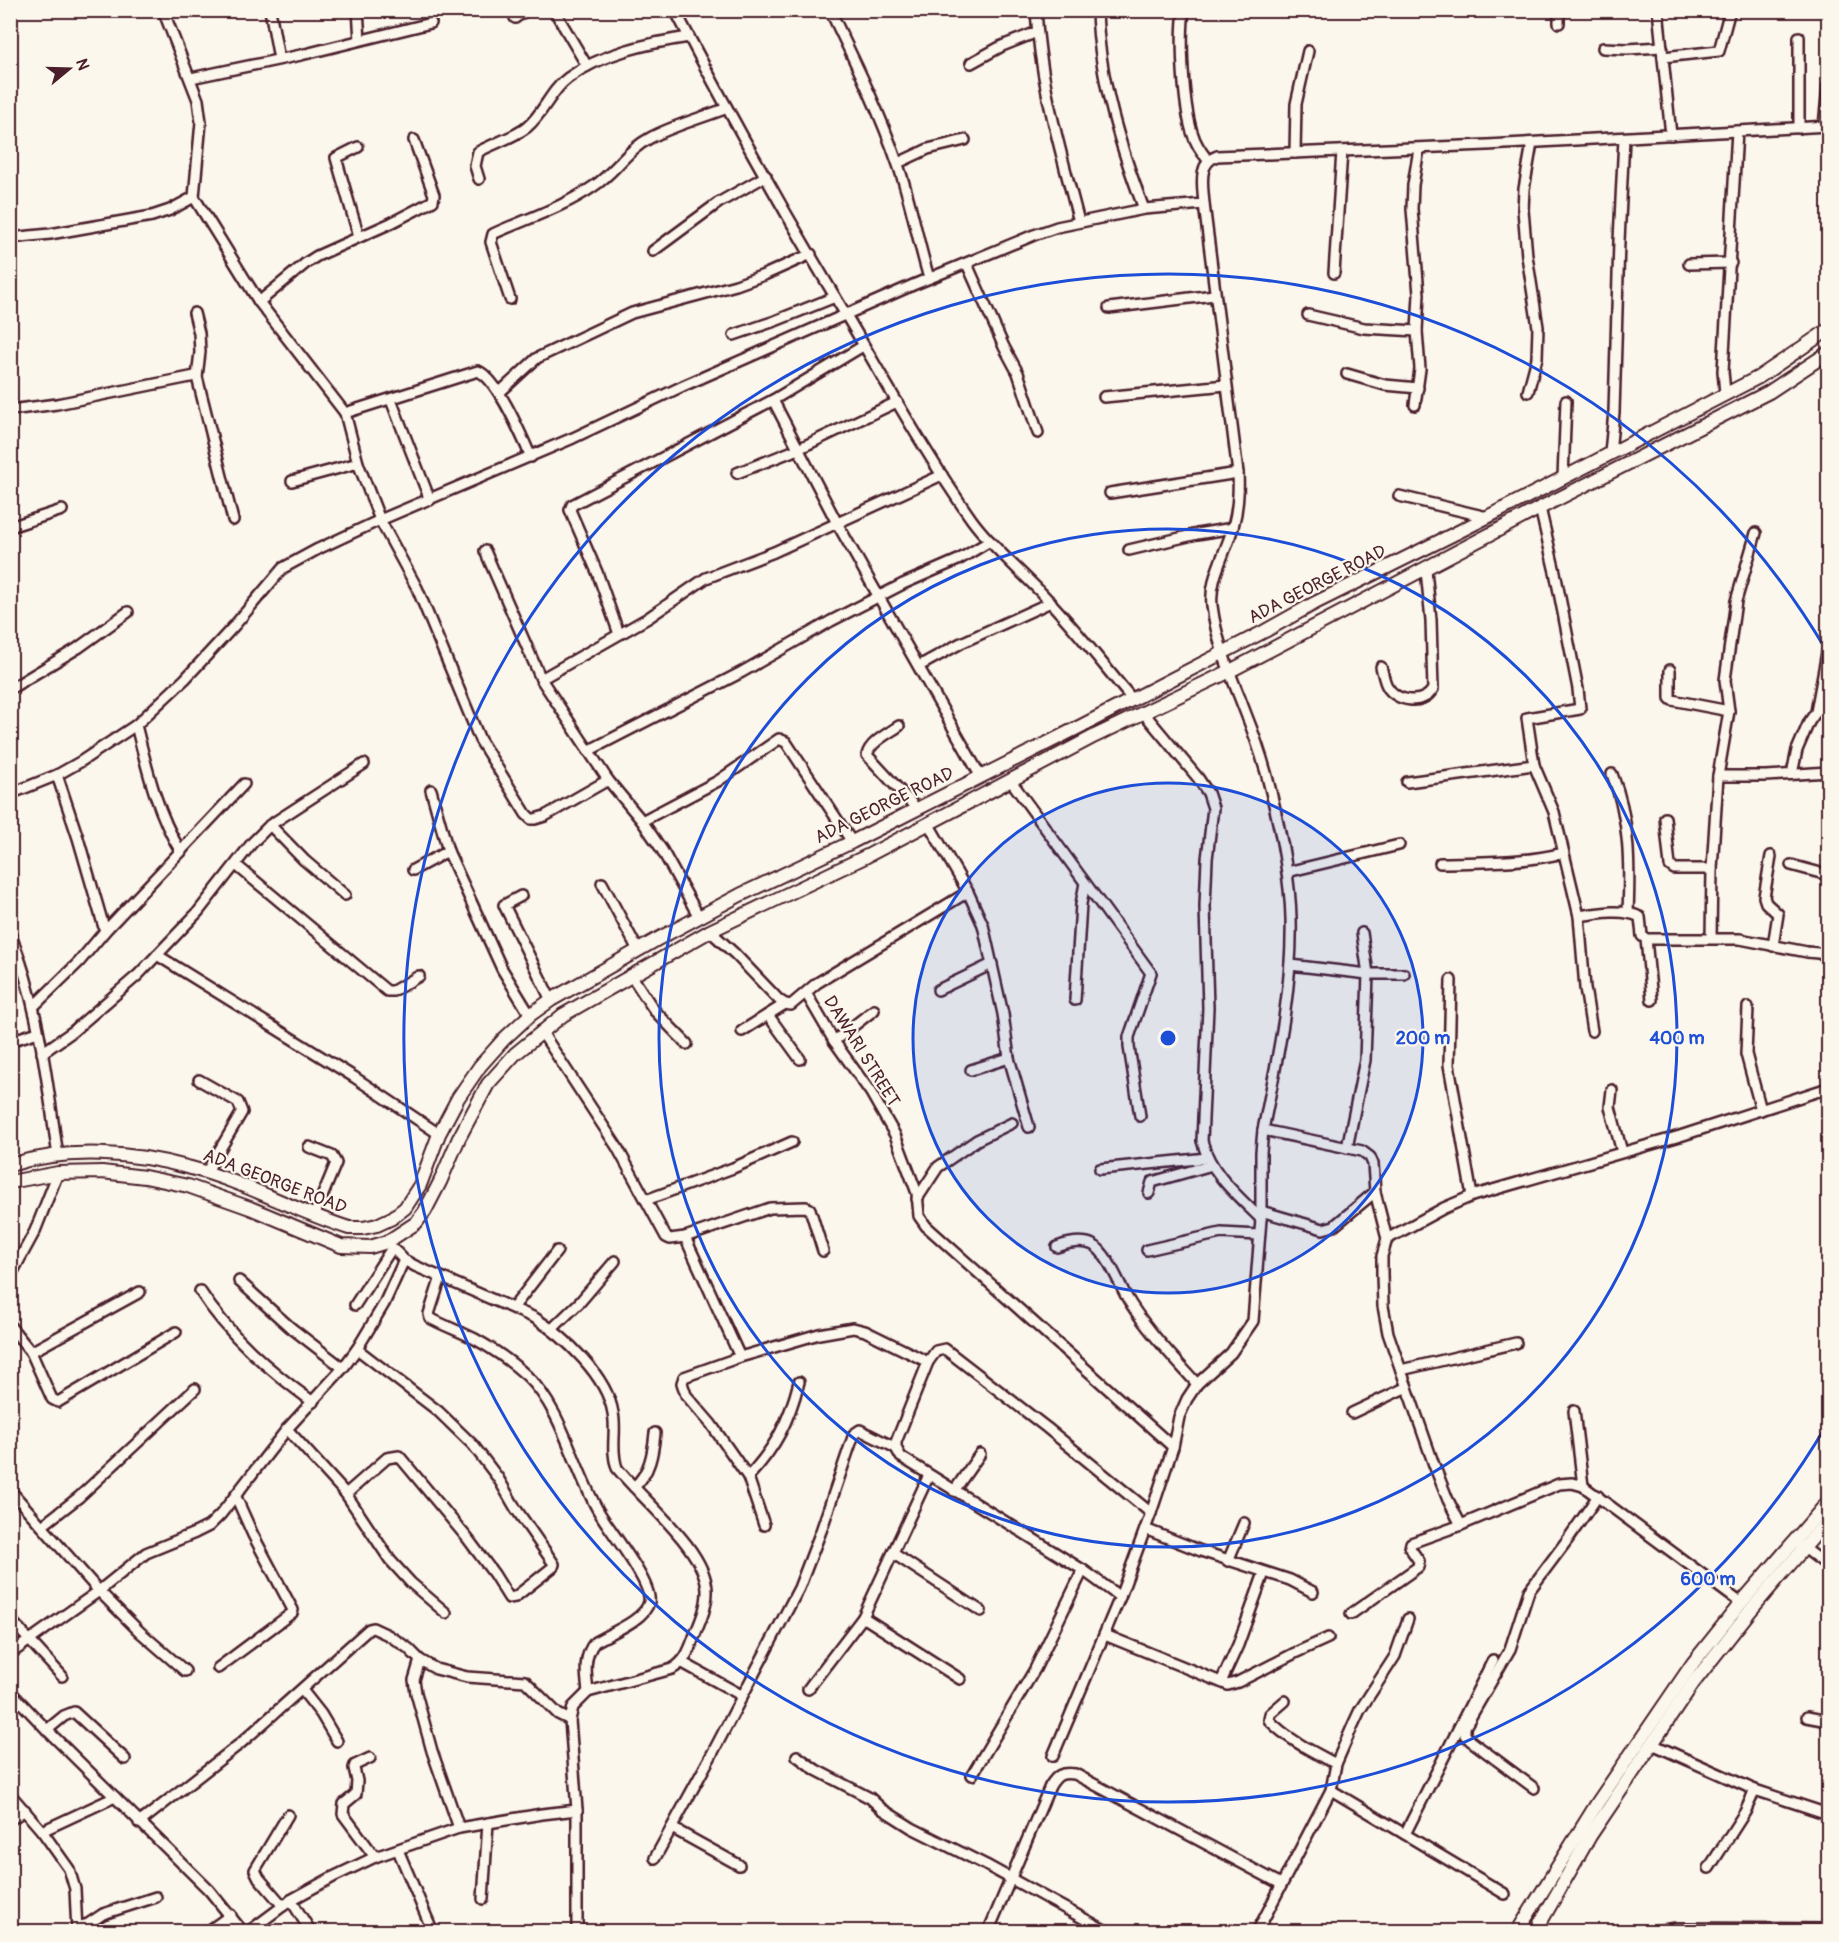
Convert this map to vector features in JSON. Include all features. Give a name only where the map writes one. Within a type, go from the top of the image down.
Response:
[{"type":"main road","name":"ADA GEORGE ROAD","points":[[10,1165],[58,1156],[91,1153],[121,1155],[154,1160],[206,1173],[349,1228],[363,1228],[392,1218],[405,1208],[413,1197],[439,1134],[458,1098],[480,1066],[504,1039],[530,1015],[551,1000],[740,895],[981,777],[1315,603],[1759,377],[1828,330]]},
{"type":"main road","name":"ADA GEORGE ROAD","points":[[10,1182],[58,1173],[102,1172],[167,1182],[188,1186],[250,1208],[342,1246],[390,1245],[416,1223],[425,1211],[459,1138],[488,1084],[515,1054],[563,1015],[710,931],[830,874],[1143,712],[1228,672],[1426,570],[1540,508],[1769,392],[1828,353]]},
{"type":"main road","points":[[1535,1932],[1590,1836],[1694,1682],[1828,1502]]},
{"type":"main road","points":[[1517,1932],[1626,1761],[1693,1663],[1741,1603],[1798,1544],[1828,1520]]},
{"type":"street","points":[[163,10],[198,100],[201,122],[194,197],[259,302],[345,413],[358,463],[380,520],[417,588],[480,740],[531,819],[545,816],[608,780]]},
{"type":"street","points":[[270,10],[279,59]]},
{"type":"street","points":[[358,10],[360,40]]},
{"type":"street","points":[[515,18],[526,10]]},
{"type":"street","points":[[554,10],[587,66]]},
{"type":"street","points":[[675,10],[863,346],[942,475],[990,541],[1051,602],[1132,699]]},
{"type":"street","points":[[830,10],[873,100],[898,163],[929,278]]},
{"type":"street","points":[[1036,10],[1040,61],[1049,108],[1079,222]]},
{"type":"street","points":[[1096,10],[1100,55],[1106,84],[1130,171],[1144,209]]},
{"type":"street","points":[[1184,10],[1182,27],[1188,116],[1192,133],[1208,160]]},
{"type":"street","points":[[1559,10],[1559,23]]},
{"type":"street","points":[[1658,10],[1671,135]]},
{"type":"street","points":[[1603,48],[1662,52],[1719,51],[1730,10]]},
{"type":"street","points":[[191,78],[431,23]]},
{"type":"street","points":[[971,63],[1002,46],[1037,32]]},
{"type":"street","points":[[479,179],[475,166],[478,152],[526,129],[543,109],[553,92],[567,79],[587,66],[640,48],[689,37]]},
{"type":"street","points":[[1799,37],[1799,128]]},
{"type":"street","points":[[1295,153],[1296,105],[1308,51]]},
{"type":"street","points":[[1053,1756],[1120,1596],[1173,1447],[1179,1417],[1187,1399],[1197,1384],[1231,1353],[1253,1321],[1261,1215],[1263,1130],[1280,1047],[1290,965],[1291,918],[1287,872],[1271,791],[1246,713],[1228,672],[1213,613],[1212,587],[1233,528],[1239,500],[1238,473],[1204,204],[1203,169],[1208,160],[1217,156],[1419,149],[1826,126],[1828,86]]},
{"type":"street","points":[[510,299],[491,242],[493,234],[592,188],[619,165],[627,154],[649,139],[728,108]]},
{"type":"street","points":[[1725,393],[1724,371],[1737,131]]},
{"type":"street","points":[[1610,453],[1614,412],[1618,241],[1624,138]]},
{"type":"street","points":[[259,302],[306,263],[433,201],[433,191],[414,140]]},
{"type":"street","points":[[898,163],[928,149],[965,140]]},
{"type":"street","points":[[1528,392],[1537,358],[1538,327],[1527,256],[1524,210],[1524,189],[1532,143]]},
{"type":"street","points":[[358,147],[338,156],[336,161],[359,237]]},
{"type":"street","points":[[1415,405],[1418,388],[1419,294],[1412,209],[1419,149]]},
{"type":"street","points":[[1334,273],[1341,151]]},
{"type":"street","points":[[653,251],[718,203],[766,176]]},
{"type":"street","points":[[10,238],[50,234],[152,216],[170,210],[194,197]]},
{"type":"street","points":[[10,794],[57,775],[98,752],[136,725],[185,679],[283,568],[318,549],[380,520],[531,457],[683,386],[929,278],[1034,235],[1079,222],[1144,209],[1204,204]]},
{"type":"street","points":[[499,393],[537,358],[632,313],[736,285],[811,254]]},
{"type":"street","points":[[1689,264],[1731,263]]},
{"type":"street","points":[[967,264],[1018,373],[1038,433]]},
{"type":"street","points":[[1109,308],[1214,295]]},
{"type":"street","points":[[734,335],[835,297]]},
{"type":"street","points":[[194,313],[199,343],[197,377],[233,519]]},
{"type":"street","points":[[1308,315],[1364,328],[1418,331]]},
{"type":"street","points":[[619,634],[597,572],[570,510],[572,505],[773,400],[863,346]]},
{"type":"street","points":[[345,413],[478,371],[483,373],[499,393],[531,457]]},
{"type":"street","points":[[1347,374],[1385,385],[1418,388]]},
{"type":"street","points":[[10,410],[57,404],[197,377]]},
{"type":"street","points":[[1104,397],[1226,385]]},
{"type":"street","points":[[391,400],[430,500]]},
{"type":"street","points":[[773,400],[837,523],[981,777]]},
{"type":"street","points":[[1563,478],[1566,400]]},
{"type":"street","points":[[737,473],[798,449],[897,402]]},
{"type":"street","points":[[292,481],[358,463]]},
{"type":"street","points":[[1110,493],[1238,473]]},
{"type":"street","points":[[541,679],[648,618],[706,578],[742,562],[774,552],[942,475]]},
{"type":"street","points":[[1399,496],[1487,517]]},
{"type":"street","points":[[1540,508],[1578,689],[1580,709],[1527,718],[1534,765],[1554,812],[1579,915],[1585,988],[1592,1031]]},
{"type":"street","points":[[10,527],[62,510]]},
{"type":"street","points":[[1129,550],[1233,528]]},
{"type":"street","points":[[1712,938],[1712,869],[1718,776],[1729,711],[1725,680],[1732,622],[1756,533]]},
{"type":"street","points":[[588,751],[742,672],[878,596],[958,560],[990,541]]},
{"type":"street","points":[[485,551],[541,679],[608,780],[642,821],[662,850],[699,917]]},
{"type":"street","points":[[1382,667],[1387,686],[1400,699],[1414,700],[1430,693],[1432,689],[1431,620],[1426,570]]},
{"type":"street","points":[[919,666],[961,643],[1051,602]]},
{"type":"street","points":[[10,689],[78,648],[128,612]]},
{"type":"street","points":[[1792,774],[1797,750],[1816,712],[1828,647]]},
{"type":"street","points":[[1670,670],[1670,698],[1672,700],[1729,711]]},
{"type":"street","points":[[1143,712],[1198,777],[1213,807],[1205,906],[1208,1008],[1202,1141],[1209,1161],[1233,1192],[1261,1215],[1323,1229],[1334,1226],[1375,1192]]},
{"type":"street","points":[[136,725],[158,807],[168,832],[181,852]]},
{"type":"street","points":[[899,726],[867,750],[867,755],[917,809]]},
{"type":"street","points":[[642,821],[718,781],[779,739],[786,742],[852,842]]},
{"type":"street","points":[[42,1053],[63,1040],[138,975],[213,895],[252,843],[270,825],[364,764]]},
{"type":"street","points":[[1407,782],[1534,765]]},
{"type":"street","points":[[1718,776],[1828,772]]},
{"type":"street","points":[[1612,774],[1618,788],[1626,823],[1629,861],[1628,913]]},
{"type":"street","points":[[57,775],[105,932]]},
{"type":"street","points":[[1011,781],[1151,974],[1129,1037],[1128,1047],[1140,1116]]},
{"type":"street","points":[[34,1006],[72,969],[244,784]]},
{"type":"street","points":[[431,790],[448,851],[502,969],[530,1015]]},
{"type":"street","points":[[1665,818],[1670,866],[1712,869]]},
{"type":"street","points":[[928,823],[968,892],[983,925],[1003,1014],[1009,1058],[1029,1127]]},
{"type":"street","points":[[270,825],[304,860],[345,895]]},
{"type":"street","points":[[1287,872],[1399,845]]},
{"type":"street","points":[[413,870],[448,851]]},
{"type":"street","points":[[1440,863],[1507,861],[1563,853]]},
{"type":"street","points":[[1771,856],[1764,897],[1766,903],[1778,914],[1773,946]]},
{"type":"street","points":[[236,865],[387,991],[390,992],[419,976]]},
{"type":"street","points":[[1791,865],[1828,875]]},
{"type":"street","points":[[602,883],[638,950]]},
{"type":"street","points":[[1075,1000],[1081,904],[1085,883]]},
{"type":"street","points":[[806,993],[818,983],[968,892]]},
{"type":"street","points":[[522,896],[504,907],[551,1000]]},
{"type":"street","points":[[1579,915],[1628,913],[1640,917],[1642,934],[1646,939],[1652,1000]]},
{"type":"street","points":[[710,931],[785,1004]]},
{"type":"street","points":[[10,933],[21,960],[34,1006],[58,1156]]},
{"type":"street","points":[[1347,1148],[1365,1060],[1368,974],[1362,933]]},
{"type":"street","points":[[1646,939],[1740,939],[1828,954]]},
{"type":"street","points":[[157,955],[354,1077],[439,1134]]},
{"type":"street","points":[[938,990],[992,964]]},
{"type":"street","points":[[1290,965],[1368,974],[1404,974]]},
{"type":"street","points":[[631,975],[654,1010],[687,1044]]},
{"type":"street","points":[[1450,980],[1449,1065],[1472,1197]]},
{"type":"street","name":"DAWARI STREET","points":[[742,1031],[785,1004],[791,1005],[806,993],[834,1041],[871,1093],[894,1135],[917,1193],[919,1216],[926,1226],[1173,1447]]},
{"type":"street","points":[[1748,1007],[1746,1054],[1761,1110]]},
{"type":"street","points":[[834,1041],[874,1010]]},
{"type":"street","points":[[768,1015],[800,1059]]},
{"type":"street","points":[[541,1031],[617,1147],[666,1237],[670,1239],[685,1237],[761,1210],[806,1207],[810,1209],[823,1251]]},
{"type":"street","points":[[10,1041],[38,1032]]},
{"type":"street","points":[[971,1070],[1009,1058]]},
{"type":"street","points":[[199,1080],[238,1102],[242,1112],[206,1173]]},
{"type":"street","points":[[1387,1239],[1444,1208],[1472,1197],[1547,1176],[1828,1088]]},
{"type":"street","points":[[1612,1090],[1610,1107],[1622,1152]]},
{"type":"street","points":[[917,1199],[938,1167],[976,1140],[1012,1123]]},
{"type":"street","points":[[1263,1130],[1362,1151],[1370,1157],[1373,1164],[1375,1192],[1387,1239],[1382,1256],[1383,1306],[1388,1333],[1441,1482],[1461,1525]]},
{"type":"street","points":[[646,1200],[744,1164],[792,1142]]},
{"type":"street","points":[[309,1148],[332,1156],[336,1163],[314,1216]]},
{"type":"street","points":[[1100,1169],[1209,1161]]},
{"type":"street","points":[[1149,1193],[1152,1182],[1209,1161]]},
{"type":"street","points":[[10,1277],[35,1231],[58,1173]]},
{"type":"street","points":[[1147,1250],[1221,1233],[1259,1236]]},
{"type":"street","points":[[685,1237],[740,1357]]},
{"type":"street","points":[[1057,1247],[1070,1242],[1081,1243],[1093,1245],[1101,1251],[1128,1300],[1197,1384]]},
{"type":"street","points":[[355,1305],[390,1245],[404,1260],[535,1318],[552,1329],[590,1368],[610,1399],[614,1414],[613,1457],[617,1468],[670,1526],[698,1561],[704,1574],[707,1594],[703,1615],[683,1663],[672,1669],[588,1692],[573,1707],[570,1720],[577,1810],[577,1932]]},
{"type":"street","points":[[513,1308],[557,1251]]},
{"type":"street","points":[[10,1654],[99,1591],[146,1553],[209,1526],[236,1497],[287,1429],[343,1368],[357,1349],[380,1311],[404,1260]]},
{"type":"street","points":[[552,1329],[580,1302],[615,1261]]},
{"type":"street","points":[[441,1277],[429,1314],[430,1318],[476,1340],[495,1352],[527,1376],[540,1391],[557,1421],[598,1511],[647,1586],[650,1596],[648,1606],[632,1622],[595,1642],[591,1647],[586,1667],[588,1692]]},
{"type":"street","points":[[238,1281],[290,1327],[343,1368]]},
{"type":"street","points":[[200,1291],[213,1311],[262,1363],[313,1402]]},
{"type":"street","points":[[31,1352],[140,1292]]},
{"type":"street","points":[[10,1326],[31,1352],[52,1399],[58,1402],[176,1332]]},
{"type":"street","points":[[764,1525],[748,1477],[711,1424],[686,1395],[682,1383],[684,1377],[740,1357],[853,1328],[928,1362]]},
{"type":"street","points":[[1401,1370],[1516,1343]]},
{"type":"street","points":[[346,1494],[387,1458],[399,1456],[468,1539],[509,1598],[515,1597],[554,1567],[498,1478],[473,1445],[438,1411],[357,1349]]},
{"type":"street","points":[[1120,1596],[1083,1570],[901,1457],[896,1448],[896,1442],[928,1362],[936,1351],[945,1349],[1047,1428],[1150,1514]]},
{"type":"street","points":[[748,1477],[777,1440],[792,1412],[799,1382]]},
{"type":"street","points":[[1352,1413],[1407,1387]]},
{"type":"street","points":[[42,1526],[79,1497],[195,1389]]},
{"type":"street","points":[[1574,1411],[1583,1486]]},
{"type":"street","points":[[287,1429],[346,1494],[390,1560],[411,1583],[446,1613]]},
{"type":"street","points":[[655,1858],[799,1588],[822,1531],[854,1434],[860,1430],[896,1448]]},
{"type":"street","points":[[634,1487],[642,1480],[649,1466],[656,1433]]},
{"type":"street","points":[[954,1491],[980,1454]]},
{"type":"street","points":[[808,1689],[863,1617],[929,1475]]},
{"type":"street","points":[[1351,1614],[1418,1567],[1419,1561],[1410,1548],[1411,1543],[1559,1485],[1572,1483],[1583,1486],[1598,1496],[1741,1603]]},
{"type":"street","points":[[10,1490],[99,1591],[184,1671]]},
{"type":"street","points":[[1534,1788],[1471,1741],[1465,1735],[1465,1727],[1510,1649],[1529,1591],[1598,1496]]},
{"type":"street","points":[[218,1668],[293,1610],[253,1535],[236,1497]]},
{"type":"street","points":[[1228,1561],[1244,1523]]},
{"type":"street","points":[[1144,1529],[1228,1561],[1296,1583],[1313,1592]]},
{"type":"street","points":[[1798,1544],[1828,1566]]},
{"type":"street","points":[[894,1554],[981,1611]]},
{"type":"street","points":[[972,1775],[1035,1668],[1083,1570]]},
{"type":"street","points":[[1221,1682],[1238,1645],[1264,1573]]},
{"type":"street","points":[[863,1617],[960,1679]]},
{"type":"street","points":[[10,1619],[62,1676]]},
{"type":"street","points":[[1257,1932],[1331,1790],[1336,1764],[1359,1710],[1395,1656],[1407,1619]]},
{"type":"street","points":[[139,1822],[233,1749],[302,1690],[347,1646],[373,1628],[408,1648],[420,1660],[436,1669],[453,1674],[525,1682],[558,1713],[570,1720]]},
{"type":"street","points":[[1105,1635],[1228,1684],[1238,1682],[1328,1638]]},
{"type":"street","points":[[420,1660],[414,1680],[416,1693],[432,1751],[459,1828]]},
{"type":"street","points":[[1405,1834],[1493,1660]]},
{"type":"street","points":[[683,1663],[741,1695]]},
{"type":"street","points":[[302,1690],[321,1714],[337,1741]]},
{"type":"street","points":[[10,1691],[209,1890],[243,1932]]},
{"type":"street","points":[[1285,1701],[1270,1714],[1269,1720],[1279,1731],[1300,1745],[1336,1764]]},
{"type":"street","points":[[47,1730],[64,1716],[74,1712],[125,1759]]},
{"type":"street","points":[[1807,1717],[1828,1721]]},
{"type":"street","points":[[1652,1744],[1755,1790],[1828,1814]]},
{"type":"street","points":[[797,1756],[816,1770],[870,1798],[882,1809],[912,1828],[968,1858],[986,1864],[1009,1879],[1108,1932]]},
{"type":"street","points":[[370,1758],[355,1765],[358,1788],[356,1794],[344,1804],[343,1814],[375,1857]]},
{"type":"street","points":[[988,1932],[1050,1786],[1056,1776],[1063,1772],[1075,1774],[1281,1884]]},
{"type":"street","points":[[1331,1790],[1505,1894]]},
{"type":"street","points":[[1709,1868],[1745,1812],[1755,1790]]},
{"type":"street","points":[[10,1794],[42,1831],[69,1869],[75,1889],[77,1929],[103,1914],[156,1897]]},
{"type":"street","points":[[42,1831],[115,1797]]},
{"type":"street","points":[[10,1820],[25,1810]]},
{"type":"street","points":[[248,1932],[287,1903],[333,1876],[375,1857],[459,1828],[577,1810]]},
{"type":"street","points":[[288,1815],[255,1870],[311,1932]]},
{"type":"street","points":[[483,1899],[488,1823]]},
{"type":"street","points":[[672,1828],[738,1865]]},
{"type":"street","points":[[398,1850],[433,1932]]},
{"type":"street","points":[[207,1932],[231,1915]]},
{"type":"street","points":[[1647,1932],[1677,1928],[1702,1930],[1828,1929]]}]
